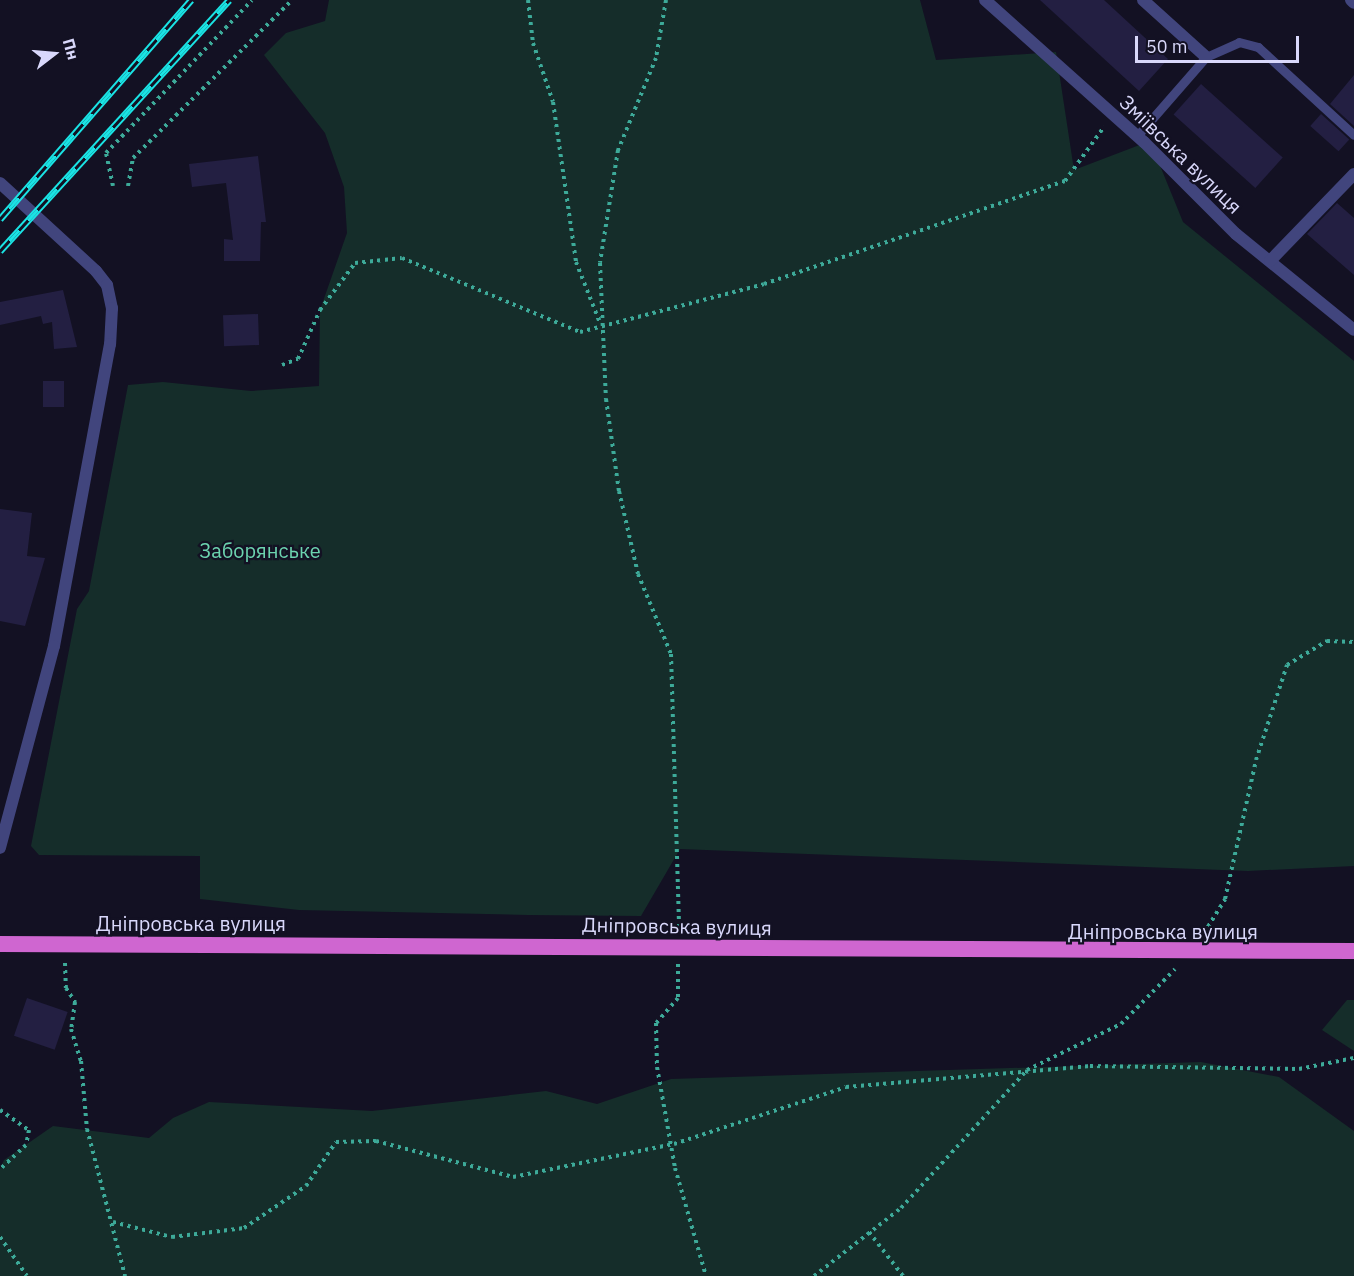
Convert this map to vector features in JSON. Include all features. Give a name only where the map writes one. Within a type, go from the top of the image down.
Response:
[{"type":"highway","name":"Дніпровська вулиця","points":[[0,944],[678,947],[1192,953],[1354,951]]},
{"type":"street","name":"Зміївська вулиця","points":[[985,0],[1137,136],[1270,261],[1354,330]]},
{"type":"street","points":[[1143,0],[1206,57]]},
{"type":"street","points":[[1351,0],[1354,3]]},
{"type":"street","points":[[1270,261],[1354,174]]},
{"type":"street","points":[[0,183],[96,271],[107,285],[112,308],[110,344],[54,646],[0,848]]},
{"type":"lane","points":[[1137,136],[1206,57],[1239,42],[1258,46],[1354,135]]},
{"type":"path","points":[[112,186],[106,153],[252,0]]},
{"type":"path","points":[[128,186],[133,158],[292,0]]},
{"type":"path","points":[[528,0],[533,44],[553,102],[576,262],[602,327]]},
{"type":"path","points":[[666,0],[656,58],[618,150],[600,263],[602,327],[619,491],[638,574],[671,654],[678,998],[656,1023],[657,1067],[674,1144],[675,1168],[706,1276]]},
{"type":"path","points":[[282,365],[298,359],[320,310],[355,263],[402,258],[580,332],[764,285],[1065,181],[1097,143],[1110,113]]},
{"type":"path","points":[[814,1276],[901,1208],[1027,1070],[1121,1024],[1192,953],[1225,899],[1256,760],[1287,664],[1327,641],[1354,642]]},
{"type":"path","points":[[64,944],[87,1130],[113,1222],[125,1276]]},
{"type":"path","points":[[113,1222],[172,1237],[244,1228],[306,1186],[336,1142],[376,1141],[513,1177],[674,1144],[846,1087],[1027,1070],[1299,1069],[1354,1058]]},
{"type":"path","points":[[0,1110],[29,1130],[26,1145],[0,1169]]},
{"type":"path","points":[[869,1232],[903,1276]]},
{"type":"path","points":[[0,1237],[27,1276]]},
{"type":"green space","name":"Заборянське","points":[[329,0],[920,0],[936,60],[1056,52],[1074,170],[1150,141],[1183,222],[1354,361],[1354,866],[1248,871],[680,849],[641,916],[299,910],[200,899],[200,856],[39,855],[31,846],[77,609],[89,591],[128,385],[163,382],[251,391],[319,386],[320,310],[347,233],[344,187],[325,133],[264,55],[286,33],[325,21]]},
{"type":"green space","points":[[1347,1000],[1354,1000],[1354,1051],[1322,1030]]},
{"type":"green space","points":[[1201,1062],[1279,1077],[1354,1131],[1354,1276],[0,1276],[0,1169],[4,1160],[53,1126],[149,1138],[173,1118],[209,1102],[372,1111],[546,1091],[597,1104],[671,1079]]},
{"type":"building","points":[[1040,0],[1104,0],[1168,59],[1139,91]]},
{"type":"building","points":[[1354,75],[1354,126],[1330,104]]},
{"type":"building","points":[[1201,84],[1283,158],[1255,188],[1174,114]]},
{"type":"building","points":[[1321,114],[1349,139],[1339,151],[1310,126]]},
{"type":"building","points":[[258,156],[266,222],[261,222],[260,261],[224,261],[224,239],[233,240],[226,183],[192,187],[189,164]]},
{"type":"building","points":[[1337,203],[1354,218],[1354,275],[1307,234]]},
{"type":"building","points":[[63,290],[77,347],[54,349],[52,322],[43,324],[41,316],[0,325],[0,302]]},
{"type":"building","points":[[258,314],[259,345],[224,346],[223,315]]},
{"type":"building","points":[[43,381],[64,381],[64,407],[43,407]]},
{"type":"building","points":[[0,509],[32,513],[27,556],[45,558],[25,626],[0,621]]},
{"type":"building","points":[[27,998],[68,1012],[55,1050],[14,1036]]},
{"type":"railway","points":[[0,219],[191,0]]},
{"type":"railway","points":[[0,251],[229,0]]}]
